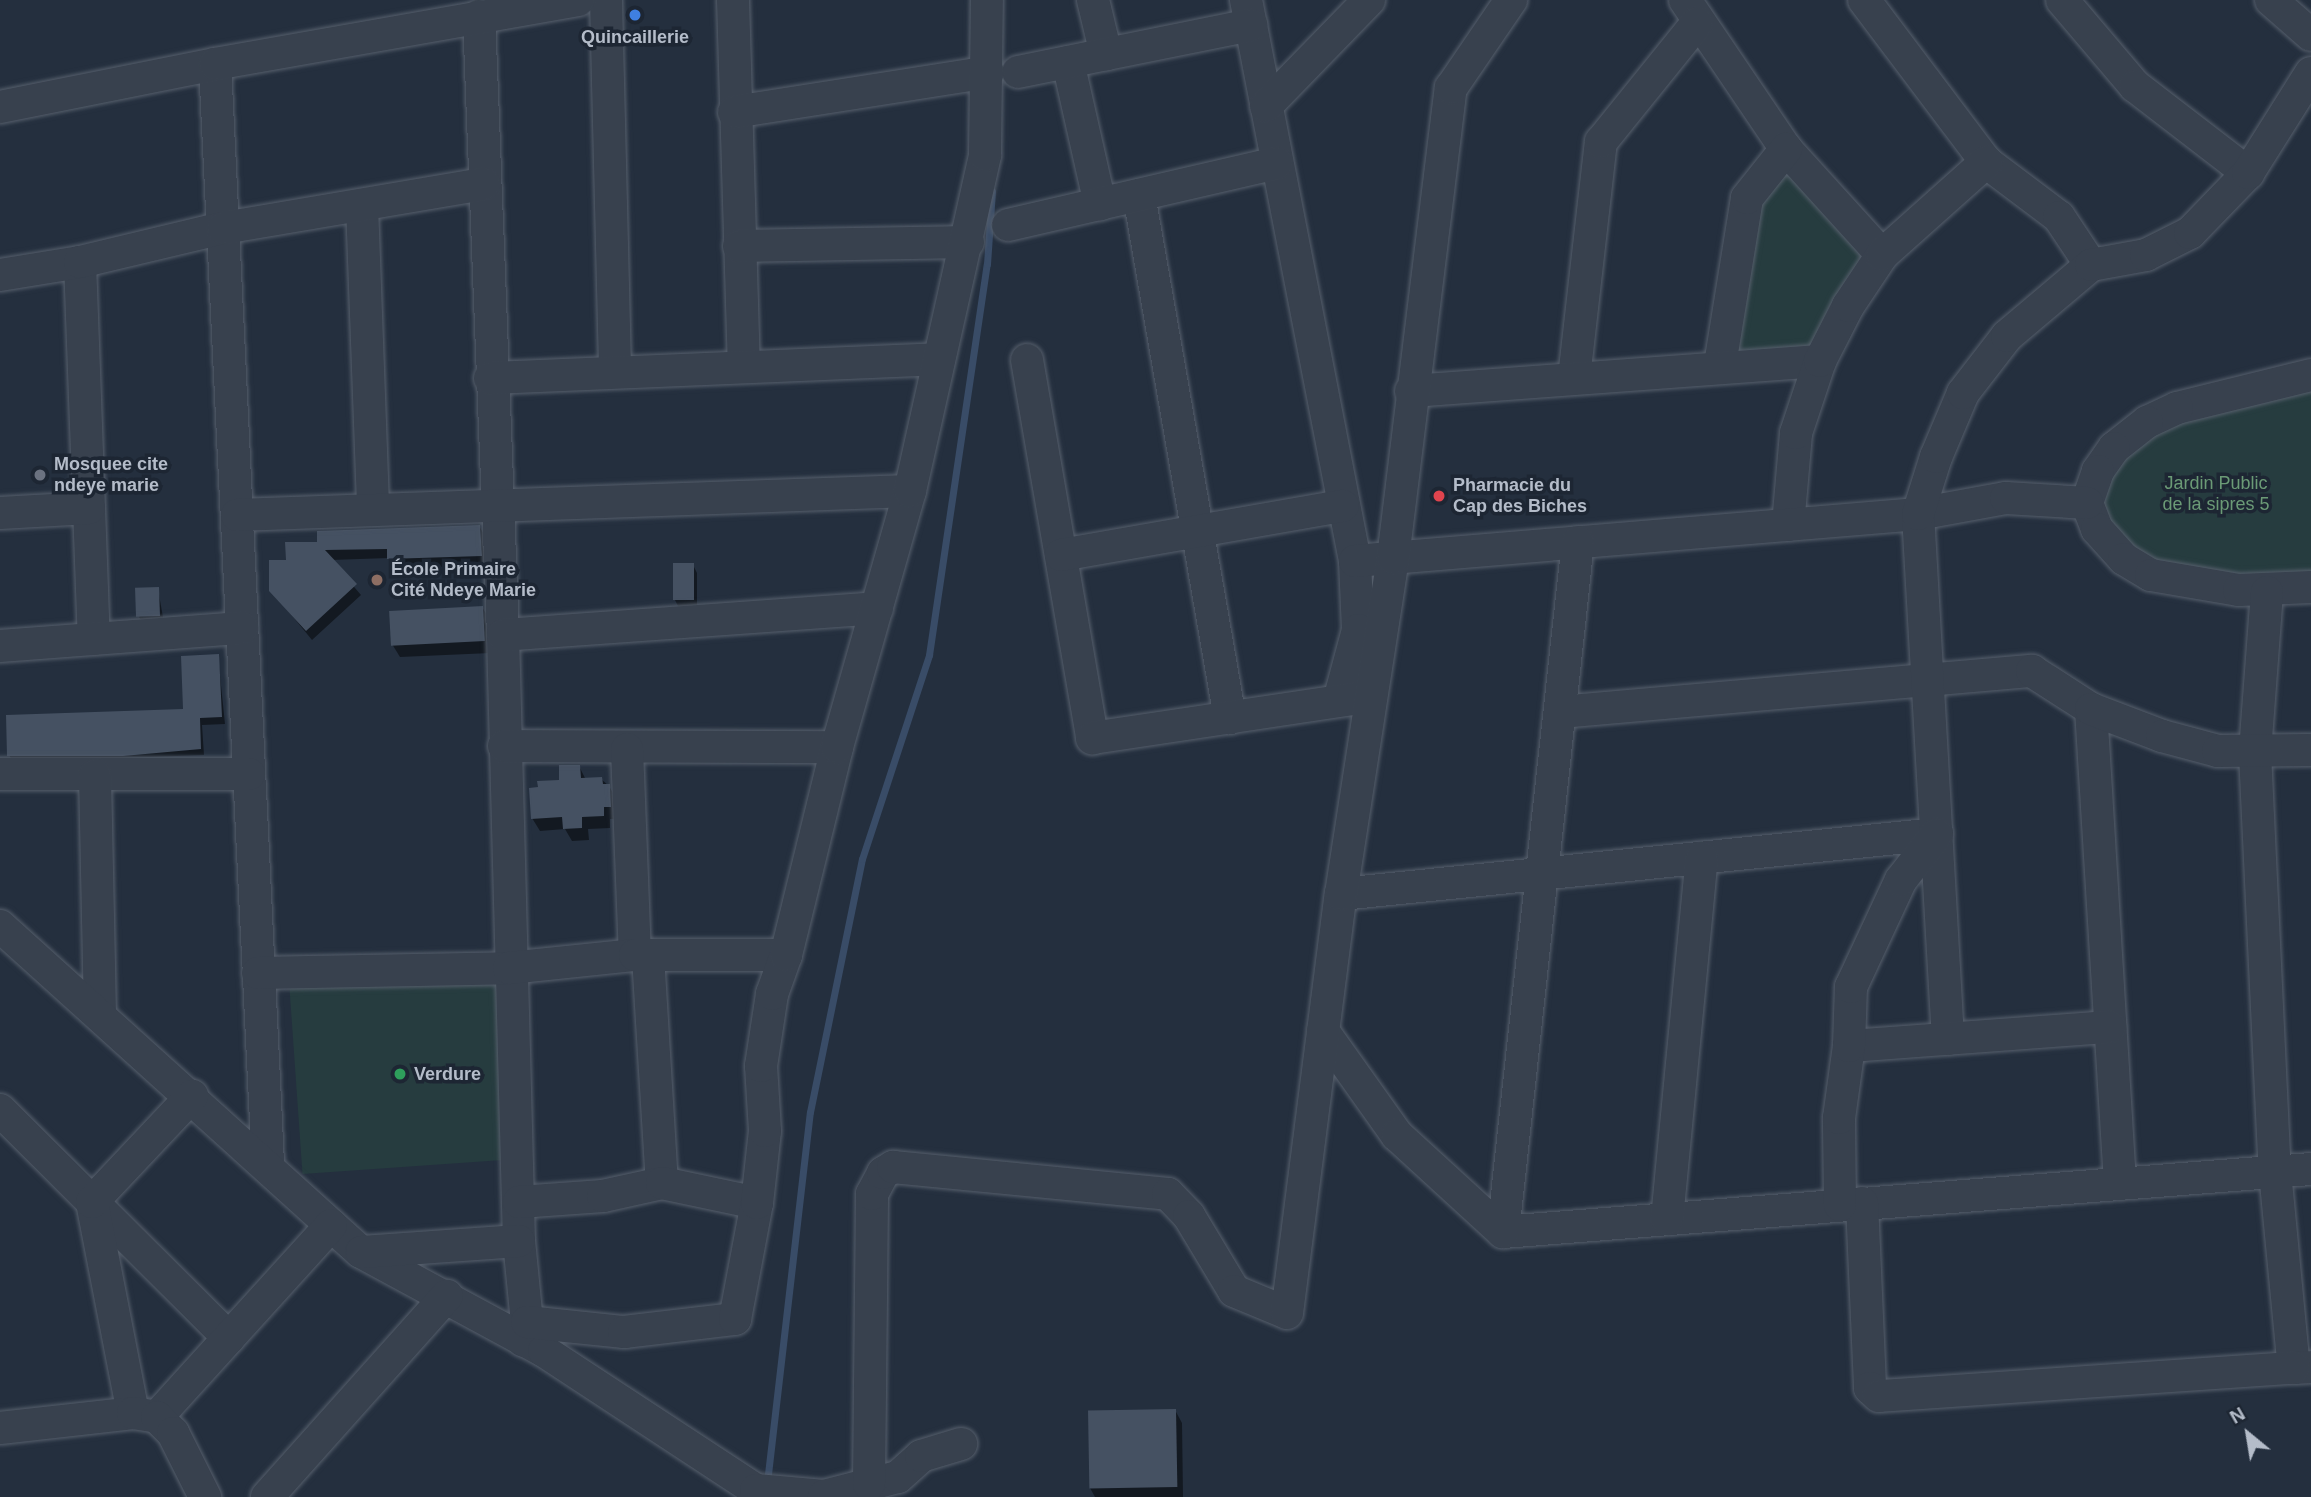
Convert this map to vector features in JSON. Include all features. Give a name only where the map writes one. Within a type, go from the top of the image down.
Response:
[{"type":"street","points":[[0,107],[215,64],[578,0]]},
{"type":"street","points":[[606,0],[615,372]]},
{"type":"street","points":[[733,0],[734,112],[744,367]]},
{"type":"street","points":[[525,1331],[624,1332],[728,1323],[737,1312],[757,1203],[765,1130],[761,1066],[772,994],[786,956],[837,747],[911,491],[939,359],[968,242],[1003,72],[987,0]]},
{"type":"street","points":[[1093,0],[1105,54]]},
{"type":"street","points":[[1266,106],[1370,0]]},
{"type":"street","points":[[869,1484],[872,1194],[883,1173],[893,1167],[1168,1194],[1189,1216],[1234,1291],[1287,1313],[1341,894],[1393,558],[1411,391],[1451,88],[1511,0]]},
{"type":"street","points":[[1864,0],[1986,162],[2059,217],[2091,265]]},
{"type":"street","points":[[2062,0],[2135,86],[2248,173]]},
{"type":"street","points":[[2271,0],[2311,35]]},
{"type":"street","points":[[1574,378],[1601,142],[1691,12],[1786,149],[1882,255]]},
{"type":"street","points":[[734,112],[1068,62],[1248,13],[1354,561],[1358,630],[1339,701]]},
{"type":"street","points":[[479,16],[490,378],[503,635],[509,968],[525,1331]]},
{"type":"street","points":[[1068,62],[1100,204]]},
{"type":"street","points":[[215,64],[268,1165]]},
{"type":"street","points":[[1948,1038],[1918,514],[1963,393],[2007,336],[2091,265],[2146,255],[2190,233],[2248,173],[2311,73]]},
{"type":"street","points":[[1720,365],[1747,198],[1786,149]]},
{"type":"street","points":[[1788,525],[1796,433],[1820,361],[1882,255],[1986,162]]},
{"type":"street","points":[[1008,225],[1277,163]]},
{"type":"street","points":[[0,275],[80,262],[223,228],[484,184]]},
{"type":"street","points":[[1139,195],[1230,718]]},
{"type":"street","points":[[362,205],[373,508]]},
{"type":"street","points":[[740,246],[968,242]]},
{"type":"street","points":[[80,262],[94,639]]},
{"type":"street","points":[[490,378],[939,359]]},
{"type":"street","points":[[1027,360],[1092,738],[1371,696]]},
{"type":"street","points":[[1411,391],[1720,365],[1820,361]]},
{"type":"street","points":[[2311,375],[2177,408],[2147,422],[2114,448],[2098,471],[2087,503],[2097,529],[2124,559],[2151,575],[2187,584],[2267,592],[2311,587]]},
{"type":"street","points":[[237,515],[498,503],[911,491]]},
{"type":"street","points":[[1354,561],[1918,514],[2006,498],[2087,503]]},
{"type":"street","points":[[1061,555],[1343,506]]},
{"type":"street","points":[[0,513],[89,508]]},
{"type":"street","points":[[1503,1232],[1578,542]]},
{"type":"street","points":[[1937,834],[1901,880],[1851,987],[1849,1046],[1839,1118],[1851,1204],[1870,1388],[1879,1396],[2302,1367],[2274,1172],[2255,753],[2267,592]]},
{"type":"street","points":[[503,635],[877,608]]},
{"type":"street","points":[[0,646],[242,628]]},
{"type":"street","points":[[1560,712],[2032,671],[2091,709],[2218,751],[2255,753],[2311,750]]},
{"type":"street","points":[[2091,709],[2120,1184]]},
{"type":"street","points":[[504,746],[627,749],[837,747]]},
{"type":"street","points":[[627,749],[641,956],[662,1183]]},
{"type":"street","points":[[0,774],[249,774]]},
{"type":"street","points":[[96,775],[100,1014]]},
{"type":"street","points":[[1341,894],[1937,834]]},
{"type":"street","points":[[1667,1219],[1702,858]]},
{"type":"street","points":[[0,926],[192,1096],[360,1252],[447,1296],[525,1331],[756,1490],[824,1496],[898,1477],[921,1456],[961,1444]]},
{"type":"street","points":[[258,973],[509,968],[641,956],[786,956]]},
{"type":"street","points":[[1849,1046],[2110,1027]]},
{"type":"street","points":[[1323,1031],[1397,1135],[1447,1186],[1503,1232],[2311,1169]]},
{"type":"street","points":[[92,1202],[192,1096]]},
{"type":"street","points":[[0,1110],[229,1338]]},
{"type":"street","points":[[519,1202],[603,1196],[662,1183],[757,1203]]},
{"type":"street","points":[[92,1202],[145,1415],[173,1433],[205,1497]]},
{"type":"street","points":[[0,1428],[145,1415],[229,1338],[331,1225]]},
{"type":"street","points":[[360,1252],[519,1241]]},
{"type":"street","points":[[267,1497],[447,1296]]},
{"type":"green space","points":[[1785,154],[1878,255],[1814,363],[1731,363],[1753,201]]},
{"type":"green space","name":"Jardin Public de la sipres 5","points":[[2311,375],[2311,591],[2267,598],[2118,548],[2089,501],[2117,448],[2177,404]]},
{"type":"green space","name":"Verdure","points":[[497,974],[510,1160],[302,1174],[290,989]]},
{"type":"building","points":[[480,525],[482,556],[387,559],[387,549],[325,550],[357,584],[306,631],[269,591],[269,560],[286,560],[285,542],[317,542],[317,531]]},
{"type":"building","points":[[673,563],[694,563],[694,600],[673,600]]},
{"type":"building","points":[[159,587],[160,616],[136,617],[135,588]]},
{"type":"building","points":[[483,606],[485,641],[391,646],[389,611]]},
{"type":"building","points":[[219,654],[222,717],[200,718],[201,749],[123,756],[7,756],[6,715],[183,709],[181,656]]},
{"type":"building","points":[[559,765],[580,765],[581,778],[602,777],[603,784],[610,784],[611,807],[604,807],[604,816],[582,817],[582,828],[563,829],[562,817],[531,819],[529,788],[538,787],[537,781],[559,780]]},
{"type":"building","points":[[1176,1409],[1177,1487],[1089,1489],[1088,1411]]},
{"type":"waterway","points":[[768,1474],[810,1112],[862,859],[929,655],[987,264],[992,191]]},
{"type":"place","name":"Quincaillerie","points":[[635,15]]},
{"type":"place","name":"Mosquee cite ndeye marie","points":[[40,475]]},
{"type":"place","name":"Pharmacie du Cap des Biches","points":[[1439,496]]},
{"type":"place","name":"École Primaire Cité Ndeye Marie","points":[[377,580]]},
{"type":"place","name":"Verdure","points":[[400,1074]]}]
